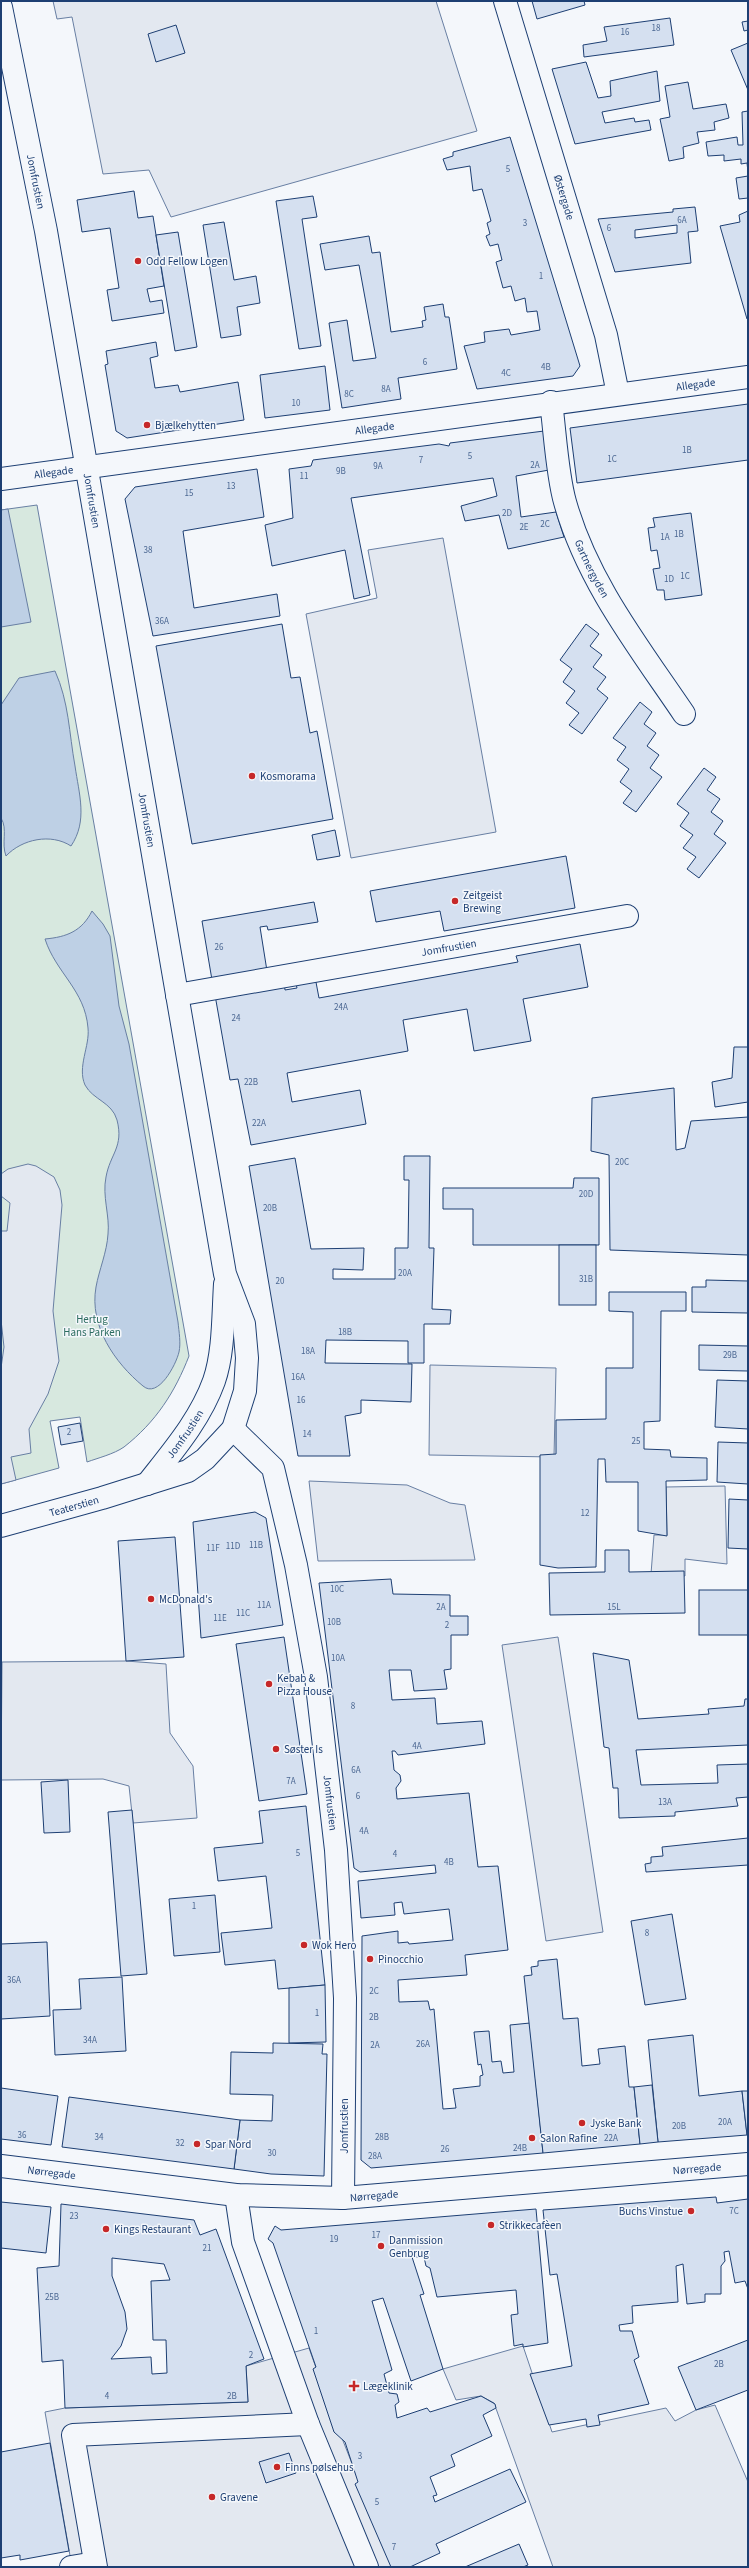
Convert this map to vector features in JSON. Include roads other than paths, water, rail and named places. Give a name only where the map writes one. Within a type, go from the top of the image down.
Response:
[{"type":"street","name":"Østergade","points":[[504,1],[606,335],[618,394]]},
{"type":"street","name":"Jomfrustien","points":[[1,7],[46,231],[225,1274],[244,1324],[247,1358],[245,1391],[233,1429],[205,1458],[188,1471],[147,1484]]},
{"type":"street","name":"Allegade","points":[[1,479],[551,402],[748,377]]},
{"type":"street","name":"Gartnergyden","points":[[551,402],[564,501],[583,552],[605,597],[684,714]]},
{"type":"street","name":"Jomfrustien","points":[[177,995],[627,916]]},
{"type":"street","name":"Jomfrustien","points":[[147,1484],[197,1415],[214,1380],[221,1339],[225,1274]]},
{"type":"street","name":"Jomfrustien","points":[[233,1429],[273,1468],[296,1565],[316,1677],[336,1850],[345,1998],[344,2198]]},
{"type":"street","name":"Teaterstien","points":[[1,1526],[147,1484]]},
{"type":"street","name":"Nørregade","points":[[1,2166],[236,2195],[344,2198],[748,2164]]},
{"type":"street","points":[[236,2195],[243,2242],[308,2424],[367,2567]]},
{"type":"street","points":[[71,2567],[96,2565],[73,2435],[308,2424]]},
{"type":"water","points":[[8,509],[31,622],[1,627],[1,510]]},
{"type":"water","points":[[55,671],[60,683],[68,718],[80,797],[81,817],[79,827],[71,846],[55,840],[37,840],[20,845],[6,856],[4,846],[4,827],[1,818],[1,705],[19,678]]},
{"type":"water","points":[[92,911],[103,924],[110,936],[119,1006],[129,1044],[180,1337],[180,1349],[177,1358],[166,1379],[155,1388],[149,1389],[133,1377],[114,1355],[100,1329],[96,1316],[96,1287],[108,1234],[105,1184],[108,1169],[118,1144],[119,1129],[115,1114],[107,1105],[88,1090],[85,1085],[82,1071],[88,1035],[86,1015],[82,1003],[56,962],[45,939],[60,937],[73,932],[84,924]]},
{"type":"place","name":"Odd Fellow Logen","points":[[138,261]]},
{"type":"place","name":"Bjælkehytten","points":[[147,425]]},
{"type":"place","name":"Kosmorama","points":[[252,776]]},
{"type":"place","name":"Zeitgeist Brewing","points":[[455,901]]},
{"type":"place","name":"McDonald's","points":[[151,1599]]},
{"type":"place","name":"Kebab & Pizza House","points":[[269,1684]]},
{"type":"place","name":"Søster Is","points":[[276,1749]]},
{"type":"place","name":"Wok Hero","points":[[304,1945]]},
{"type":"place","name":"Pinocchio","points":[[370,1959]]},
{"type":"place","name":"Jyske Bank","points":[[582,2123]]},
{"type":"place","name":"Salon Rafine","points":[[532,2138]]},
{"type":"place","name":"Spar Nord","points":[[197,2144]]},
{"type":"place","name":"Buchs Vinstue","points":[[691,2211]]},
{"type":"place","name":"Strikkecafèen","points":[[491,2225]]},
{"type":"place","name":"Kings Restaurant","points":[[106,2229]]},
{"type":"place","name":"Danmission Genbrug","points":[[381,2246]]},
{"type":"place","name":"Lægeklinik","points":[[354,2386]]},
{"type":"place","name":"Finns pølsehus","points":[[277,2467]]},
{"type":"place","name":"Gravene","points":[[212,2497]]},
{"type":"park label","name":"Hertug Hans Parken","points":[[92,1325]]}]
